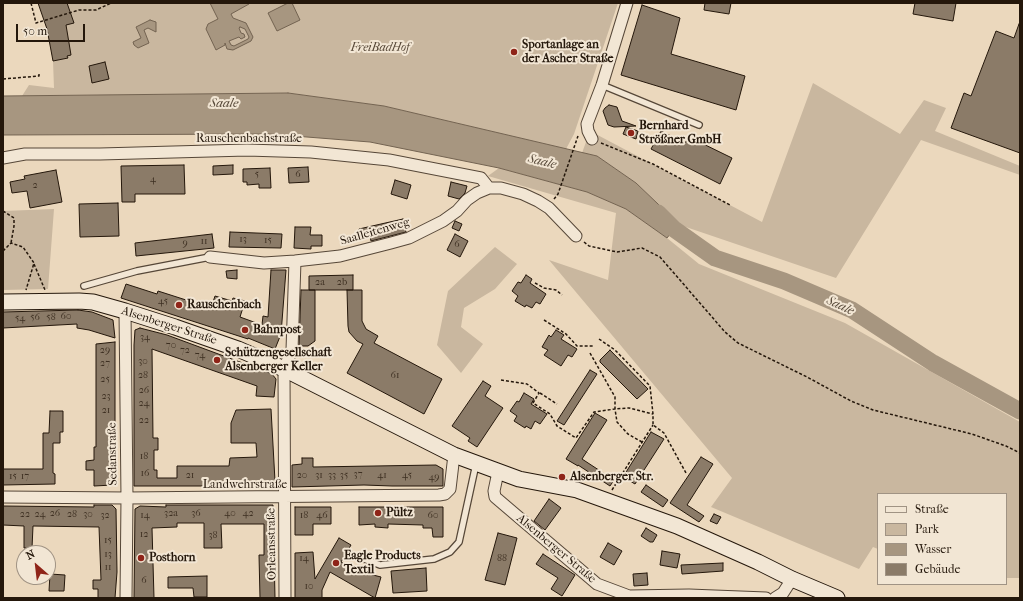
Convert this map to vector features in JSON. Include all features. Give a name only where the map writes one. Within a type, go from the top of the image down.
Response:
[{"type":"street","points":[[592,139],[588,131],[587,124],[602,85],[627,3]]},
{"type":"street","name":"Rauschenbachstraße","points":[[3,158],[25,154],[100,154],[247,150],[311,152],[389,160],[481,178],[488,188]]},
{"type":"street","points":[[488,188],[501,188],[522,194],[538,201],[549,208],[576,236]]},
{"type":"street","name":"Saalleitenweg","points":[[210,257],[264,263],[340,256],[409,238],[443,221],[457,211],[467,200],[488,188]]},
{"type":"street","points":[[284,369],[292,350],[295,261]]},
{"type":"street","name":"Alsenberger Straße","points":[[3,302],[93,302],[125,311],[238,349],[284,369],[454,455],[519,479],[577,490],[676,526],[837,598]]},
{"type":"street","name":"Sedanstraße","points":[[125,311],[127,498],[126,598]]},
{"type":"street","name":"Orleansstraße","points":[[284,369],[285,598]]},
{"type":"street","name":"Landwehrstraße","points":[[3,497],[284,498],[445,494],[450,489],[454,455]]},
{"type":"street","name":"Alsenberger Straße","points":[[498,472],[494,491],[495,497],[597,584],[629,596],[688,595],[766,598]]},
{"type":"street","points":[[775,598],[783,593],[792,579]]},
{"type":"lane","points":[[602,85],[700,125]]},
{"type":"lane","points":[[84,286],[137,271],[210,257]]},
{"type":"lane","points":[[353,555],[380,565],[434,559],[450,552],[459,542],[476,463]]},
{"type":"path","points":[[31,3],[36,23],[79,10],[96,10],[111,3]]},
{"type":"path","points":[[3,79],[39,76],[39,72]]},
{"type":"path","points":[[592,139],[653,164],[730,205]]},
{"type":"path","points":[[558,194],[576,144]]},
{"type":"path","points":[[3,211],[14,218],[11,243],[3,251]]},
{"type":"path","points":[[576,236],[590,246],[617,252],[642,248],[660,257],[725,332],[738,343],[807,377],[851,401],[873,410],[972,434],[1006,446],[1020,453]]},
{"type":"path","points":[[11,243],[23,247],[34,263],[50,301]]},
{"type":"path","points":[[22,302],[34,263]]},
{"type":"path","points":[[535,283],[544,288],[556,290],[562,295]]},
{"type":"path","points":[[544,320],[566,334],[577,346],[594,346]]},
{"type":"path","points":[[599,339],[615,350],[650,386],[653,414],[653,425],[606,500]]},
{"type":"path","points":[[590,353],[615,397],[617,422],[628,434],[642,442]]},
{"type":"path","points":[[501,380],[527,384],[557,404]]},
{"type":"path","points":[[539,393],[533,403],[550,414],[557,426],[576,438],[594,412],[629,408],[653,414]]},
{"type":"path","points":[[653,425],[664,433],[686,473]]},
{"type":"green space","name":"FreiBadHof","points":[[38,3],[618,3],[574,134],[566,149],[384,106],[288,93],[22,96],[29,85],[54,88],[53,61],[47,29]]},
{"type":"green space","points":[[813,83],[900,134],[924,100],[946,108],[935,131],[1020,166],[1020,175],[921,140],[836,278],[680,225],[636,183],[597,156],[582,153],[590,131],[762,222]]},
{"type":"green space","points":[[499,168],[587,192],[626,209],[667,238],[699,264],[845,323],[1020,422],[1020,578],[1007,578],[1007,493],[877,493],[877,549],[873,547],[859,569],[711,507],[732,478],[549,260],[608,280],[616,213],[488,176]]},
{"type":"green space","points":[[54,209],[48,289],[3,290],[3,211]]},
{"type":"green space","points":[[495,247],[517,264],[495,289],[464,308],[461,327],[483,344],[461,373],[437,345],[448,291]]},
{"type":"water","points":[[210,3],[249,3],[231,14],[233,18],[246,23],[253,37],[251,41],[233,50],[227,49],[225,43],[225,45],[216,50],[206,29],[208,24],[218,19]],"holes":[[[239,28],[245,29],[249,37],[248,39],[234,46],[231,45],[229,41],[239,37],[241,39],[245,37]]]},
{"type":"water","points":[[288,3],[292,3],[300,20],[277,31],[268,13]]},
{"type":"water","points":[[150,20],[156,22],[156,32],[148,28],[144,30],[149,43],[138,48],[133,42],[141,38],[136,27]]},
{"type":"water","points":[[288,93],[384,106],[597,156],[636,183],[680,225],[674,229],[667,238],[626,209],[587,192],[499,168],[370,142],[269,134],[3,135],[3,96]]},
{"type":"building","points":[[38,3],[67,3],[74,23],[66,25],[71,55],[67,56],[68,58],[53,61],[47,29]]},
{"type":"building","points":[[705,3],[731,3],[729,14],[704,10]]},
{"type":"building","points":[[915,3],[956,3],[953,21],[913,14]]},
{"type":"building","points":[[642,5],[680,18],[671,54],[745,76],[736,110],[621,75]]},
{"type":"building","points":[[1019,24],[1020,153],[951,128],[964,93],[971,96],[996,31],[1014,38]]},
{"type":"building","points":[[105,62],[109,79],[92,83],[89,66]]},
{"type":"building","points":[[609,105],[617,107],[622,121],[636,126],[614,127],[608,125],[603,111]]},
{"type":"building","name":"Bernhard Strößner GmbH","points":[[626,127],[638,131],[636,139],[623,134]]},
{"type":"building","points":[[661,131],[685,143],[689,137],[732,158],[720,184],[651,149]]},
{"type":"building","points":[[184,165],[185,194],[135,194],[135,202],[122,202],[121,166]]},
{"type":"building","points":[[233,165],[233,174],[213,175],[213,166]]},
{"type":"building","points":[[308,167],[309,182],[289,183],[288,168]]},
{"type":"building","points":[[270,168],[271,188],[259,188],[259,184],[247,185],[247,182],[243,182],[243,169]]},
{"type":"building","points":[[56,170],[62,202],[30,208],[27,191],[12,193],[10,182],[25,179],[24,176]]},
{"type":"building","points":[[395,180],[411,185],[407,199],[391,194]]},
{"type":"building","points":[[451,182],[467,186],[465,193],[459,199],[448,196]]},
{"type":"building","points":[[118,203],[119,236],[80,237],[79,204]]},
{"type":"building","points":[[403,219],[406,232],[371,241],[370,236],[361,238],[359,229]]},
{"type":"building","points":[[455,221],[462,224],[459,231],[452,228]]},
{"type":"building","points":[[295,227],[311,227],[310,235],[322,235],[322,246],[311,246],[311,249],[294,248]]},
{"type":"building","points":[[230,232],[282,234],[281,248],[229,247]]},
{"type":"building","points":[[212,234],[214,248],[136,256],[135,243]]},
{"type":"building","points":[[455,234],[468,241],[460,257],[447,250]]},
{"type":"building","points":[[237,270],[237,279],[227,278],[226,271]]},
{"type":"building","points":[[271,270],[286,270],[281,334],[275,349],[248,338],[121,298],[126,284],[157,294],[158,291],[211,308],[215,296],[232,301],[233,298],[245,301],[240,317],[262,325],[263,316],[268,317]]},
{"type":"building","points":[[353,275],[353,290],[309,290],[309,276]]},
{"type":"building","points":[[526,275],[532,279],[530,283],[546,294],[540,304],[536,302],[532,308],[526,305],[525,307],[515,301],[518,296],[512,291],[518,282],[521,283]]},
{"type":"building","points":[[301,290],[315,290],[315,341],[308,346],[299,346]]},
{"type":"building","points":[[347,290],[362,290],[362,321],[366,329],[378,336],[374,343],[442,379],[424,414],[347,373],[363,344],[357,341],[349,332]]},
{"type":"building","points":[[78,310],[92,312],[113,320],[115,338],[77,328],[77,324],[3,328],[3,312]]},
{"type":"building","points":[[140,328],[167,335],[267,372],[272,374],[276,379],[274,397],[256,396],[257,386],[152,349],[153,438],[158,438],[158,450],[154,450],[154,470],[157,470],[157,478],[177,478],[177,466],[229,466],[230,458],[257,457],[256,443],[231,443],[231,423],[236,410],[271,409],[275,481],[270,486],[134,486],[134,345],[135,330]]},
{"type":"building","points":[[556,330],[564,335],[561,339],[577,349],[572,357],[568,355],[561,366],[544,355],[548,350],[542,347],[549,335],[551,337]]},
{"type":"building","points":[[115,342],[115,480],[113,485],[94,486],[94,470],[86,470],[86,461],[94,460],[94,447],[96,447],[96,344]]},
{"type":"building","points":[[610,350],[648,389],[637,399],[600,362],[600,360]]},
{"type":"building","points":[[590,370],[597,374],[564,425],[557,421]]},
{"type":"building","points":[[483,381],[491,386],[485,396],[503,408],[477,447],[468,441],[470,438],[452,426]]},
{"type":"building","points":[[524,393],[534,399],[531,404],[547,414],[540,424],[535,421],[531,429],[526,426],[525,428],[514,421],[517,416],[510,411],[517,401],[519,402]]},
{"type":"building","points":[[50,411],[63,411],[63,432],[60,432],[60,443],[53,443],[53,473],[55,474],[55,484],[3,485],[3,469],[43,469],[43,433],[49,433]]},
{"type":"building","points":[[595,413],[607,420],[582,459],[614,480],[610,486],[566,459]]},
{"type":"building","points":[[651,432],[664,439],[635,484],[623,477]]},
{"type":"building","points":[[701,457],[713,464],[687,505],[704,516],[699,522],[670,503]]},
{"type":"building","points":[[302,458],[313,458],[313,467],[436,465],[443,469],[443,486],[364,485],[292,487],[292,465],[302,464]]},
{"type":"building","points":[[646,485],[668,500],[663,507],[641,492]]},
{"type":"building","points":[[549,499],[561,508],[545,530],[534,521]]},
{"type":"building","points":[[94,505],[112,505],[116,509],[117,572],[115,598],[98,598],[98,589],[93,589],[93,580],[101,580],[99,527],[33,526],[32,545],[24,545],[24,526],[3,525],[3,506],[94,507]]},
{"type":"building","points":[[166,505],[273,505],[275,598],[260,598],[259,555],[264,555],[264,524],[221,524],[222,548],[204,548],[204,523],[177,523],[177,527],[152,528],[154,598],[134,598],[135,509],[140,506],[166,507]]},
{"type":"building","points":[[295,507],[331,507],[331,524],[313,524],[313,535],[295,535]]},
{"type":"building","points":[[359,507],[443,507],[443,537],[433,537],[432,528],[423,528],[423,525],[388,524],[388,528],[375,527],[375,524],[359,525]]},
{"type":"building","points":[[714,514],[721,517],[717,524],[710,521]]},
{"type":"building","points":[[646,528],[657,535],[653,542],[650,542],[641,536]]},
{"type":"building","points":[[498,533],[517,538],[505,585],[485,580]]},
{"type":"building","points":[[339,538],[351,545],[341,562],[357,571],[381,577],[375,598],[330,572],[322,590],[322,598],[295,598],[295,553],[313,552],[315,579]]},
{"type":"building","points":[[608,543],[622,551],[614,565],[600,557]]},
{"type":"building","points":[[662,551],[680,554],[677,568],[660,565]]},
{"type":"building","points":[[543,554],[575,575],[562,596],[551,589],[558,578],[536,564]]},
{"type":"building","points":[[723,563],[723,571],[682,574],[681,565]]},
{"type":"building","points":[[426,568],[427,591],[393,593],[391,571]]},
{"type":"building","points":[[647,573],[648,585],[634,586],[633,574]]},
{"type":"building","points":[[56,574],[65,575],[64,591],[49,591],[49,585],[56,585]]},
{"type":"building","points":[[207,576],[207,597],[194,597],[193,588],[168,588],[168,577]]},
{"type":"waterway","name":"Saale","points":[[658,213],[674,229],[715,258],[784,281],[852,310],[933,363],[1020,411]]},
{"type":"place","name":"Sportanlage an der Ascher Straße","points":[[514,52]]},
{"type":"place","name":"Bernhard Strößner GmbH","points":[[631,133]]},
{"type":"place","name":"Rauschenbach","points":[[179,305]]},
{"type":"place","name":"Bahnpost","points":[[245,330]]},
{"type":"place","name":"Schützengesellschaft Alsenberger Keller","points":[[217,360]]},
{"type":"place","name":"Alsenberger Str.","points":[[562,477]]},
{"type":"place","name":"Pültz","points":[[378,513]]},
{"type":"place","name":"Posthorn","points":[[141,558]]},
{"type":"place","name":"Eagle Products Textil","points":[[336,563]]}]
